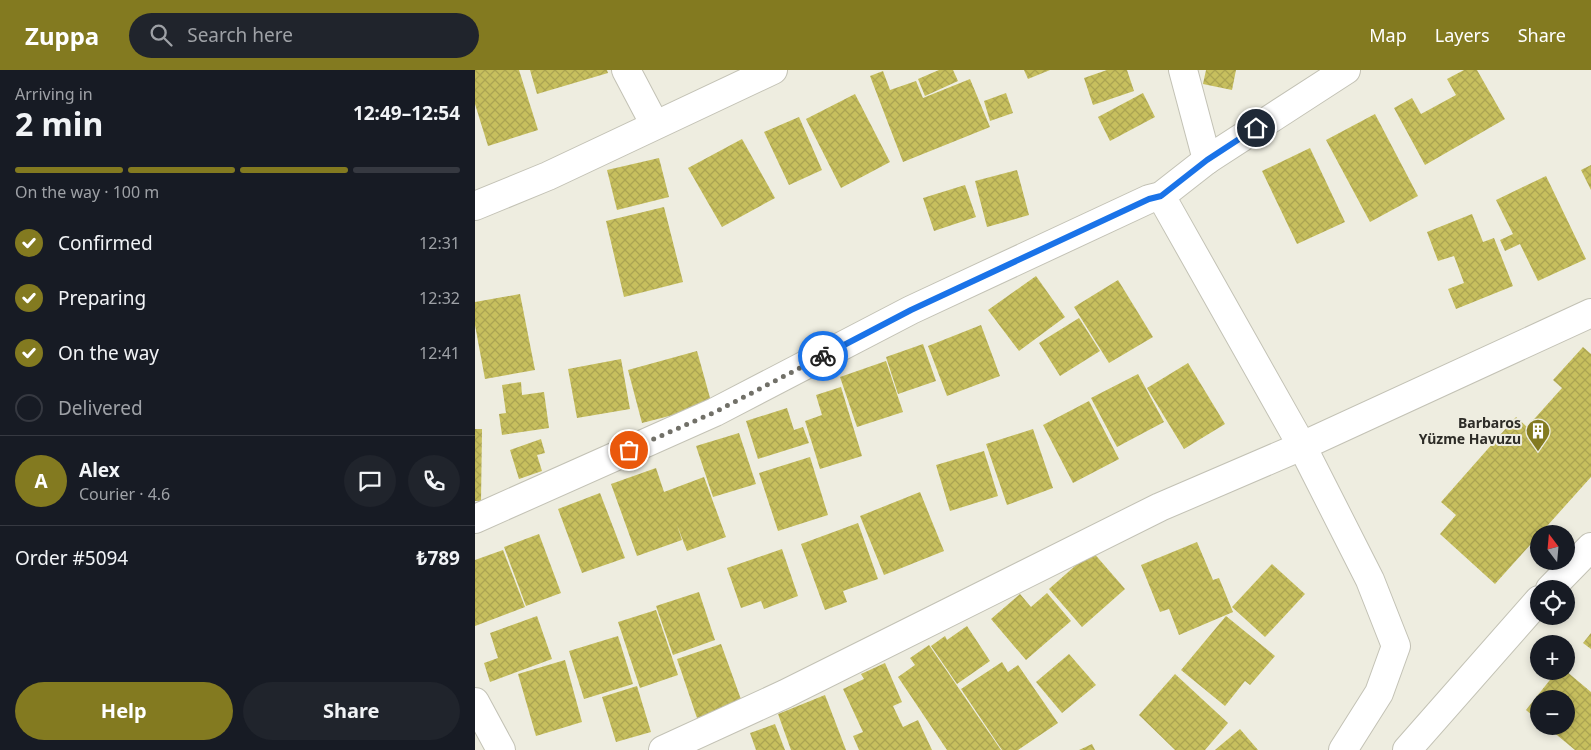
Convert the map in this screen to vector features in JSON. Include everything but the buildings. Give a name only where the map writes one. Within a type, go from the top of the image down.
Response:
[{"type":"street","points":[[626,70],[655,126]]},
{"type":"street","points":[[475,206],[548,176],[773,70]]},
{"type":"street","points":[[1183,70],[1207,160]]},
{"type":"street","points":[[475,518],[715,412],[911,310],[1149,199],[1161,196],[1207,160],[1340,72]]},
{"type":"street","points":[[1161,196],[1302,446],[1370,580],[1396,646],[1379,693],[1343,750]]},
{"type":"street","points":[[663,750],[785,694],[1160,507],[1302,446],[1591,313]]},
{"type":"street","points":[[1559,580],[1591,547]]},
{"type":"street","points":[[1407,750],[1530,610]]},
{"type":"street","points":[[475,702],[501,750]]},
{"type":"way so far","points":[[629,450],[715,412],[823,356]]},
{"type":"place","name":"Barbaros Yüzme Havuzu","points":[[1538,452]]},
{"type":"route","points":[[823,356],[911,310],[1149,199],[1161,196],[1207,160],[1256,128]]}]
